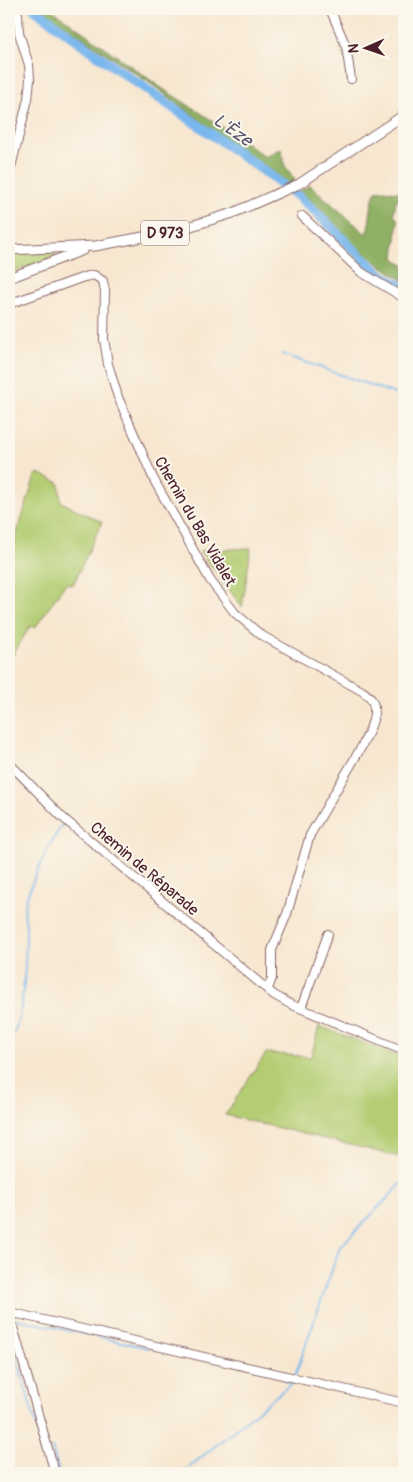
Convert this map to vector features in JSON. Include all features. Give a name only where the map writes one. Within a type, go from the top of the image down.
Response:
[{"type":"main road","name":"D 973","points":[[9,250],[95,246],[175,231],[233,213],[276,195],[317,173],[404,115]]},
{"type":"main road","name":"D 973","points":[[9,278],[95,246]]},
{"type":"street","points":[[9,175],[28,99],[30,79],[29,65],[19,33],[18,14],[15,9]]},
{"type":"street","points":[[330,9],[346,46],[351,79]]},
{"type":"street","points":[[302,216],[361,272],[404,298]]},
{"type":"street","name":"Chemin du Bas Vidalet","points":[[9,304],[84,277],[94,276],[103,281],[105,291],[104,339],[108,364],[118,397],[154,480],[210,580],[235,613],[261,635],[362,691],[371,699],[375,709],[369,732],[310,835],[287,914],[272,950],[272,978],[268,989]]},
{"type":"street","name":"Chemin de Réparade","points":[[9,763],[62,817],[282,1000],[404,1051]]},
{"type":"street","points":[[301,1008],[328,934]]},
{"type":"street","points":[[55,1473],[9,1312],[404,1403]]},
{"type":"green space","points":[[40,9],[51,9],[163,89],[237,136],[265,157],[281,148],[285,166],[295,180],[286,185],[154,86]]},
{"type":"green space","points":[[310,185],[366,234],[372,201],[376,191],[384,190],[404,193],[404,201],[396,200],[394,214],[398,221],[394,258],[404,265],[404,281],[375,262],[348,240],[297,193]]},
{"type":"green space","points":[[55,252],[55,256],[9,274],[9,253]]},
{"type":"green space","points":[[38,473],[59,483],[61,502],[102,522],[73,585],[66,583],[35,628],[30,626],[9,662],[9,559],[35,476]]},
{"type":"green space","points":[[251,548],[242,607],[200,551]]},
{"type":"green space","points":[[319,1026],[404,1058],[404,1158],[225,1115],[266,1053],[311,1057]]},
{"type":"waterway","name":"L'Èze","points":[[35,9],[295,194],[317,213],[367,263],[384,277],[404,288]]},
{"type":"waterway","points":[[282,354],[404,397]]},
{"type":"waterway","points":[[9,769],[27,786]]},
{"type":"waterway","points":[[9,1040],[18,1019],[24,987],[25,905],[42,861],[54,837],[64,824]]},
{"type":"waterway","points":[[295,1376],[340,1247],[404,1181]]},
{"type":"waterway","points":[[9,1300],[12,1309]]},
{"type":"waterway","points":[[14,1322],[17,1319],[149,1348]]},
{"type":"waterway","points":[[9,1331],[50,1473]]},
{"type":"waterway","points":[[182,1473],[292,1383],[283,1379]]},
{"type":"waterway","points":[[52,1448],[59,1473]]}]
